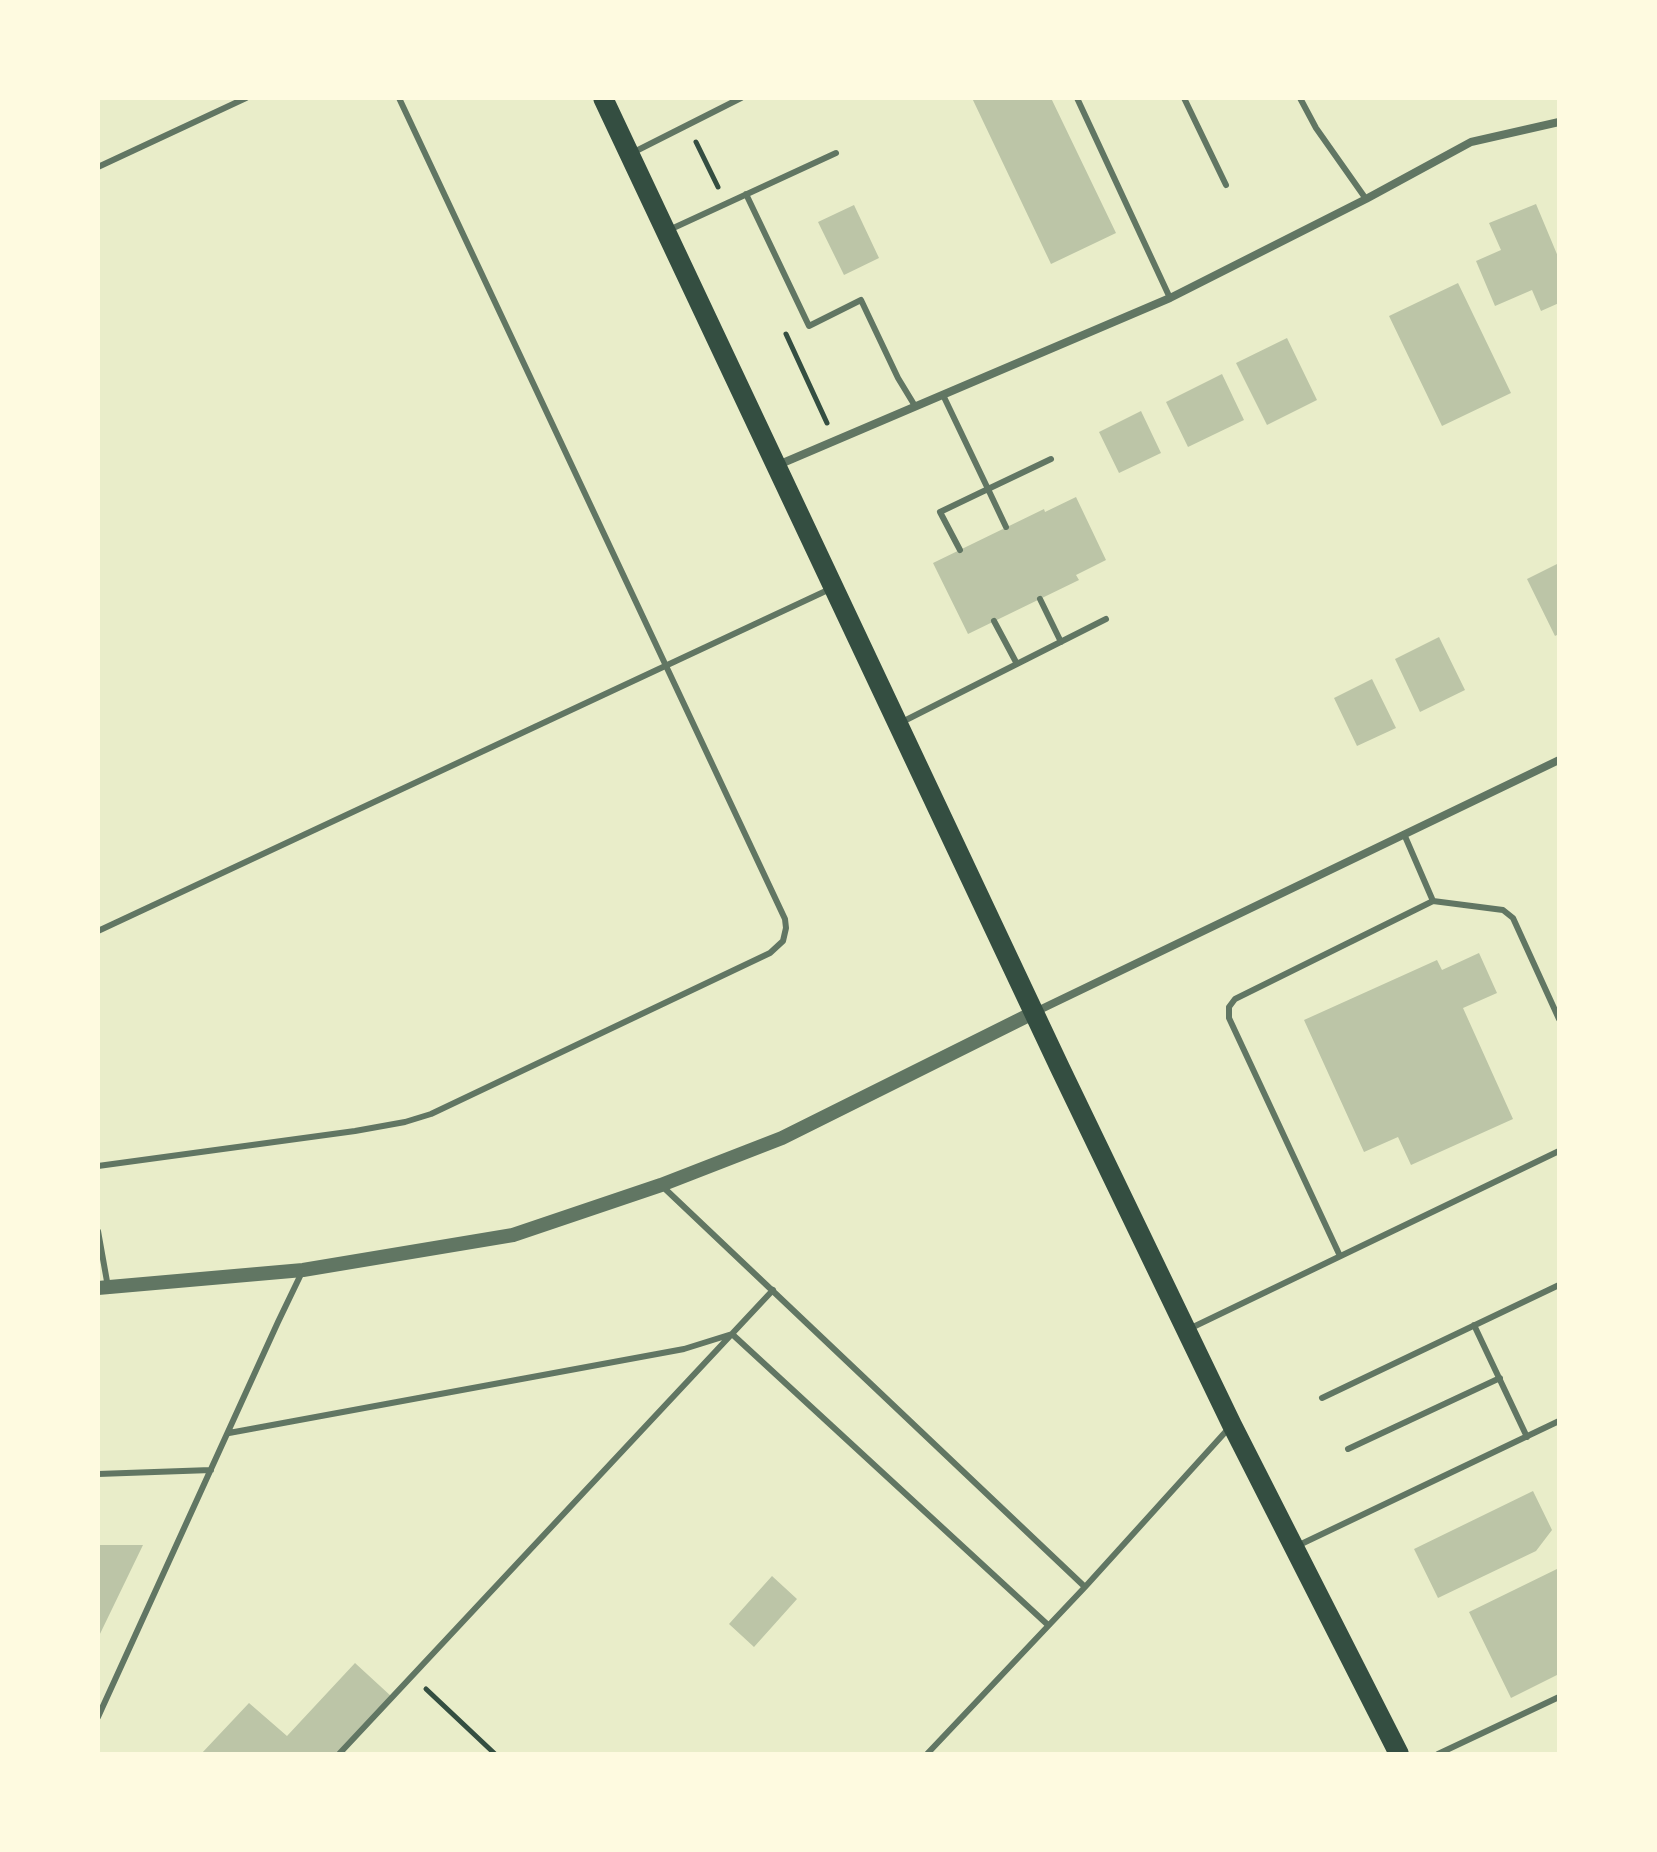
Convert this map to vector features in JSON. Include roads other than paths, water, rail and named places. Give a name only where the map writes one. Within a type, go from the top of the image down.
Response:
[{"type":"main road","points":[[603,98],[1033,1013],[1232,1425],[1399,1754]]},
{"type":"street","points":[[776,466],[1170,298],[1471,142],[1559,122]]},
{"type":"street","points":[[103,1288],[303,1270],[513,1235],[661,1185],[782,1138],[1033,1013],[1559,760]]},
{"type":"lane","points":[[98,167],[246,98]]},
{"type":"lane","points":[[98,1166],[355,1131],[431,1114],[770,953],[783,941],[785,919],[399,98]]},
{"type":"lane","points":[[629,154],[741,98]]},
{"type":"lane","points":[[1077,98],[1170,298]]},
{"type":"lane","points":[[1184,98],[1226,185]]},
{"type":"lane","points":[[1300,98],[1316,128],[1366,199]]},
{"type":"lane","points":[[666,232],[836,153]]},
{"type":"lane","points":[[746,194],[809,326],[861,300],[898,378],[915,406]]},
{"type":"lane","points":[[943,395],[1006,527]]},
{"type":"lane","points":[[960,550],[940,512],[1051,459]]},
{"type":"lane","points":[[98,931],[833,588]]},
{"type":"lane","points":[[1040,599],[1061,642]]},
{"type":"lane","points":[[898,725],[1106,619]]},
{"type":"lane","points":[[994,621],[1017,664]]},
{"type":"lane","points":[[1404,834],[1433,901]]},
{"type":"lane","points":[[1340,1256],[1229,1018],[1229,1007],[1235,999],[1433,901],[1503,910],[1513,918],[1559,1019]]},
{"type":"lane","points":[[1187,1331],[1559,1151]]},
{"type":"lane","points":[[661,1185],[1085,1587]]},
{"type":"lane","points":[[98,1231],[103,1288]]},
{"type":"lane","points":[[98,1717],[303,1270]]},
{"type":"lane","points":[[1322,1398],[1559,1285]]},
{"type":"lane","points":[[339,1754],[773,1290]]},
{"type":"lane","points":[[1474,1325],[1527,1437]]},
{"type":"lane","points":[[229,1433],[684,1349],[732,1334]]},
{"type":"lane","points":[[732,1334],[1048,1625]]},
{"type":"lane","points":[[1348,1449],[1500,1378]]},
{"type":"lane","points":[[1294,1548],[1559,1421]]},
{"type":"lane","points":[[927,1754],[1232,1425]]},
{"type":"lane","points":[[98,1474],[211,1470]]},
{"type":"lane","points":[[1438,1754],[1559,1697]]}]
